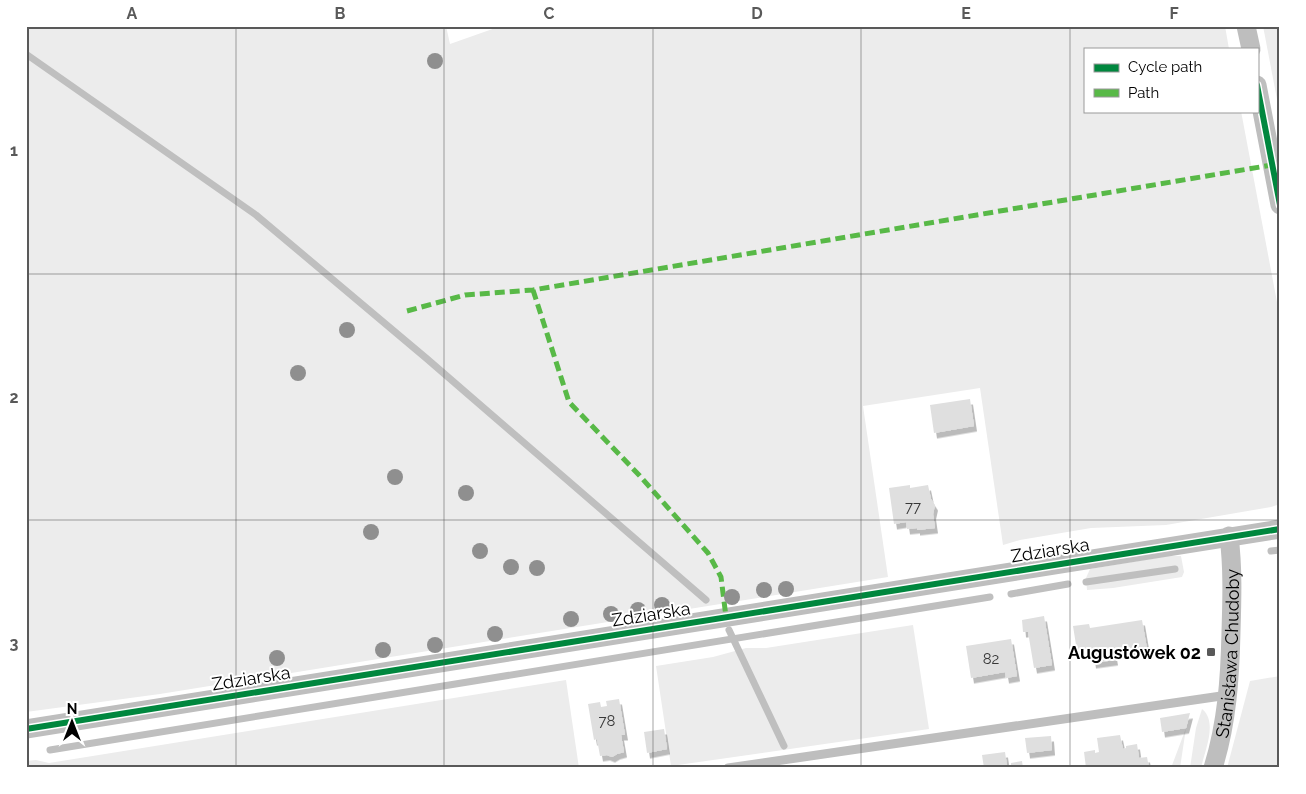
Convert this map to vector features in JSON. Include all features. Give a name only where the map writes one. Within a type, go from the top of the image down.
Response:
[{"type":"street","points":[[1246,26],[1250,48]]},
{"type":"street","points":[[1258,90],[1280,205]]},
{"type":"street","name":"Zdziarska","points":[[26,729],[1280,529]]},
{"type":"street","name":"Stanisława Chudoby","points":[[1213,768],[1220,743],[1228,695],[1233,577],[1229,536]]},
{"type":"lane","points":[[728,768],[1228,695]]},
{"type":"shaded area","points":[[26,26],[446,26],[450,44],[501,26],[1225,26],[1229,48],[1084,48],[1084,112],[1241,112],[1280,318],[1280,504],[1166,525],[1091,528],[1020,540],[1003,545],[980,388],[863,406],[888,577],[160,694],[26,712]]},
{"type":"shaded area","points":[[1263,26],[1280,26],[1280,115]]},
{"type":"shaded area","points":[[1168,556],[1181,556],[1184,572],[1182,577],[1113,588],[1087,590],[1086,578],[1090,569]]},
{"type":"shaded area","points":[[913,625],[929,729],[671,766],[656,666],[713,657],[746,648],[766,648]]},
{"type":"shaded area","points":[[1280,676],[1280,768],[1227,768],[1250,681]]},
{"type":"shaded area","points":[[566,680],[579,768],[26,768],[26,761],[36,760],[49,763]]},
{"type":"shaded area","points":[[1202,709],[1209,721],[1209,737],[1201,768],[1190,768],[1196,728]]},
{"type":"shaded area","points":[[1186,728],[1180,768],[1171,768]]},
{"type":"building","points":[[970,399],[974,426],[934,433],[930,405]]},
{"type":"building","points":[[910,485],[910,488],[928,485],[931,499],[935,505],[933,514],[935,528],[917,530],[917,528],[907,529],[906,522],[894,524],[889,488]]},
{"type":"building","points":[[1044,616],[1052,665],[1034,668],[1028,632],[1023,632],[1022,620]]},
{"type":"building","points":[[1142,620],[1147,649],[1114,654],[1115,660],[1093,663],[1091,649],[1077,651],[1073,626],[1089,624],[1090,628]]},
{"type":"building","points":[[1011,639],[1017,676],[1006,678],[1005,672],[971,678],[966,646]]},
{"type":"building","points":[[619,699],[625,735],[621,735],[624,752],[612,757],[607,755],[600,756],[597,739],[594,740],[588,704],[600,702],[601,707],[607,706],[606,701]]},
{"type":"building","points":[[1190,713],[1186,728],[1162,732],[1160,718]]},
{"type":"building","points":[[664,729],[667,749],[647,753],[644,732]]},
{"type":"building","points":[[1120,735],[1123,749],[1126,746],[1137,744],[1139,758],[1147,757],[1149,768],[1086,768],[1084,752],[1095,750],[1095,753],[1099,752],[1097,738]]},
{"type":"building","points":[[1051,736],[1052,750],[1027,753],[1025,738]]},
{"type":"building","points":[[1005,752],[1007,766],[1011,765],[1011,763],[1022,761],[1023,768],[984,768],[982,755]]},
{"type":"waterway","points":[[26,54],[256,215],[426,358],[706,600]]},
{"type":"waterway","points":[[1271,551],[1280,550]]},
{"type":"waterway","points":[[1086,582],[1175,569]]},
{"type":"waterway","points":[[1011,594],[1068,584]]},
{"type":"waterway","points":[[50,750],[990,597]]},
{"type":"waterway","points":[[729,630],[784,746]]},
{"type":"marked path","points":[[407,311],[465,295],[533,290],[1272,165]]},
{"type":"marked path","points":[[533,290],[569,402],[639,475],[708,553],[721,577],[726,617]]},
{"type":"cycle path","points":[[1258,90],[1280,205]]},
{"type":"cycle path","points":[[26,729],[1280,529]]},
{"type":"place","name":"Augustówek 02","points":[[1211,652]]}]
